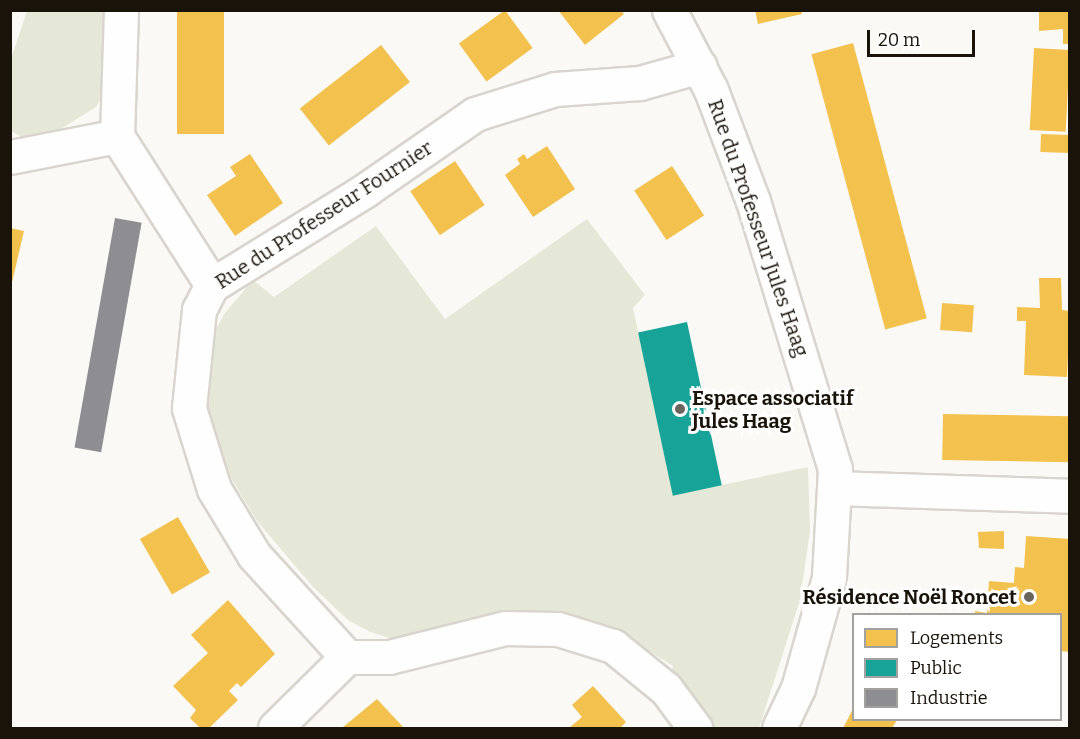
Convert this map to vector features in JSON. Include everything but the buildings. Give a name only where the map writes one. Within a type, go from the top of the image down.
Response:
[{"type":"street","points":[[122,10],[117,136],[212,285]]},
{"type":"street","name":"Rue du Professeur Jules Haag","points":[[669,10],[700,66],[753,201],[830,444],[835,488],[829,578],[798,688],[779,729]]},
{"type":"street","name":"Rue du Professeur Fournier","points":[[347,657],[254,555],[214,489],[189,408],[199,310],[212,285],[364,191],[475,114],[555,89],[639,83],[700,66]]},
{"type":"street","points":[[10,157],[117,136]]},
{"type":"street","points":[[835,488],[1070,496]]},
{"type":"street","points":[[275,729],[347,657],[389,657],[505,628],[558,629],[613,646],[638,663],[666,689],[695,729]]},
{"type":"green space","points":[[27,11],[109,11],[105,92],[96,107],[48,137],[25,139],[11,131],[11,59]]},
{"type":"green space","points":[[587,219],[645,295],[633,308],[673,495],[808,467],[810,531],[800,600],[759,728],[710,728],[669,680],[673,666],[622,634],[396,640],[370,632],[348,620],[313,587],[257,521],[222,463],[206,408],[209,341],[225,313],[253,280],[274,297],[376,226],[445,319]]},
{"type":"place","name":"Espace associatif Jules Haag","points":[[680,409]]},
{"type":"place","name":"Résidence Noël Roncet","points":[[1029,597]]}]
